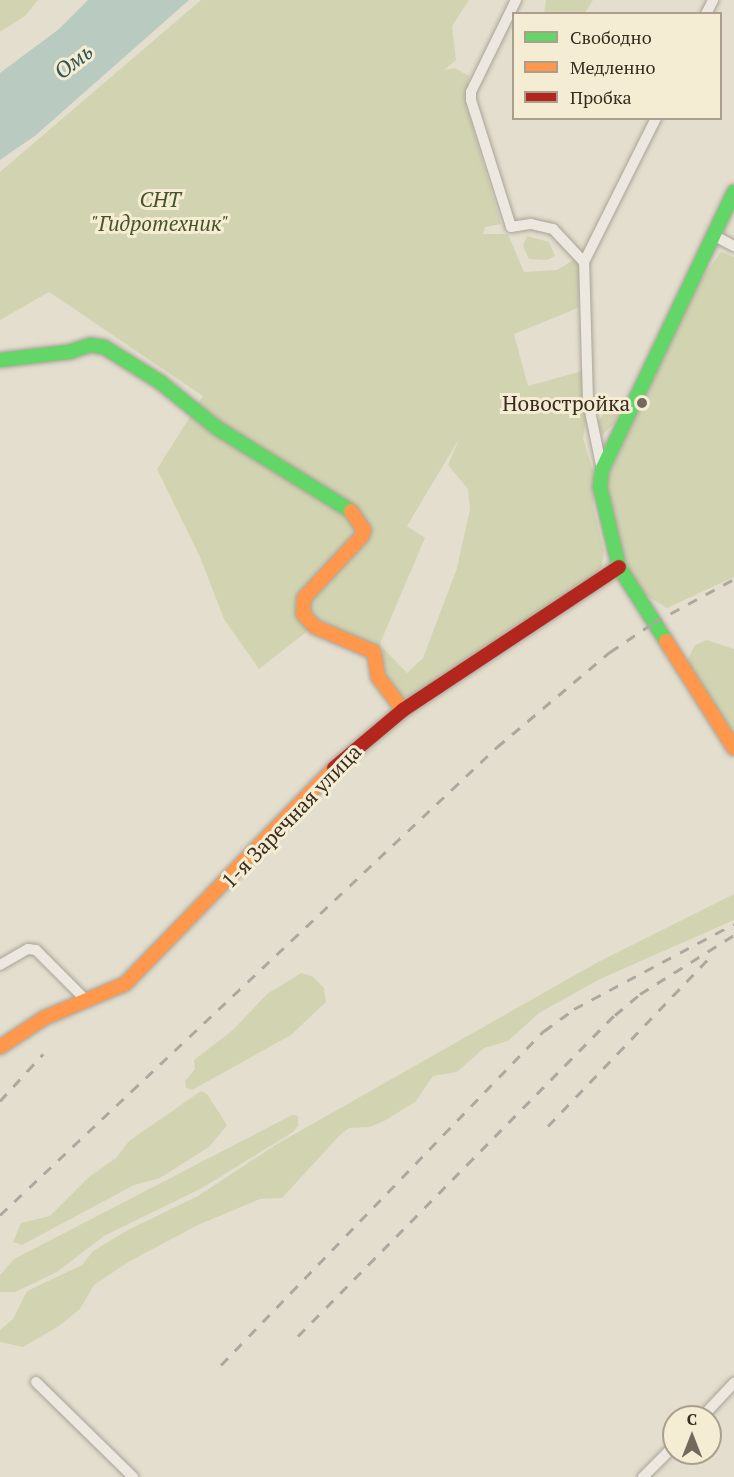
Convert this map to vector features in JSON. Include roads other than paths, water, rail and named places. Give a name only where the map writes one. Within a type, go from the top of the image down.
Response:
[{"type":"street","points":[[516,0],[471,92],[471,100],[511,227],[531,225],[553,229],[584,262]]},
{"type":"street","points":[[655,120],[584,262],[588,401],[602,470],[601,502],[619,567],[734,748]]},
{"type":"street","points":[[602,470],[734,192]]},
{"type":"street","points":[[713,235],[734,246]]},
{"type":"street","points":[[0,360],[69,352],[90,345],[104,347],[160,382],[217,428],[356,513],[364,530],[362,536],[308,593],[303,614],[315,627],[374,652],[381,684],[403,710]]},
{"type":"street","name":"1-я Заречная улица","points":[[0,1047],[44,1018],[109,993],[139,974],[344,757],[403,710],[619,567]]},
{"type":"street","points":[[0,965],[28,949],[41,954],[87,1001]]},
{"type":"street","points":[[36,1382],[133,1477]]},
{"type":"street","points":[[713,1405],[734,1383]]},
{"type":"street","points":[[644,1477],[662,1458]]},
{"type":"water","name":"Омь","points":[[88,0],[189,0],[36,135],[0,160],[0,73],[59,29]]},
{"type":"railway","points":[[0,1215],[497,747],[610,652],[653,623],[734,579]]},
{"type":"railway","points":[[221,1365],[544,1031],[574,1009],[734,924]]},
{"type":"railway","points":[[298,1336],[615,1015],[640,994],[734,935]]},
{"type":"railway","points":[[548,1126],[713,954]]},
{"type":"railway","points":[[0,1101],[43,1054]]},
{"type":"place","name":"Новостройка","points":[[642,403]]},
{"type":"park label","name":"СНТ \"Гидротехник\"","points":[[160,211]]}]
